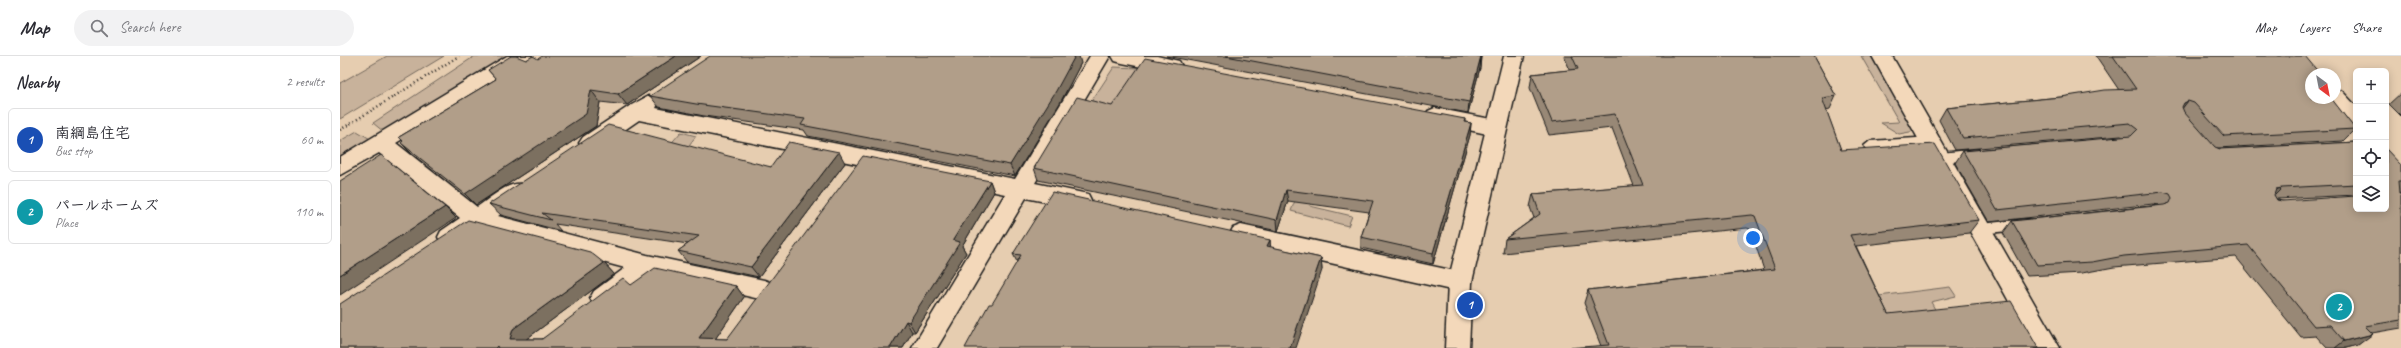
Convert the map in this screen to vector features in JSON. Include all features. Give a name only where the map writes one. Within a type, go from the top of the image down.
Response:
[{"type":"street","points":[[340,167],[522,56]]},
{"type":"street","points":[[924,348],[1019,187],[1100,56]]},
{"type":"street","points":[[1122,56],[1190,69]]},
{"type":"street","points":[[1457,348],[1460,282],[1514,56]]},
{"type":"street","points":[[1882,56],[2048,348]]},
{"type":"street","points":[[575,152],[661,95]]},
{"type":"street","points":[[2341,103],[2353,116]]},
{"type":"street","points":[[635,112],[1097,203]]},
{"type":"street","points":[[1418,113],[1496,128]]},
{"type":"street","points":[[381,143],[476,219],[647,264],[764,290]]},
{"type":"street","points":[[850,175],[864,156]]},
{"type":"street","points":[[430,249],[536,179]]},
{"type":"street","points":[[1220,230],[1460,282]]},
{"type":"street","points":[[585,311],[647,264]]},
{"type":"street","points":[[750,309],[778,271]]},
{"type":"lane","points":[[1870,146],[1988,154]]},
{"type":"lane","points":[[1981,229],[2036,223]]},
{"type":"path","points":[[340,130],[459,56]]},
{"type":"shaded area","points":[[387,56],[444,56],[340,119],[340,83]]},
{"type":"shaded area","points":[[475,56],[509,56],[384,132],[373,123]]},
{"type":"shaded area","points":[[1861,56],[1871,56],[1915,131],[1899,134],[1881,123],[1899,122]]},
{"type":"shaded area","points":[[1114,67],[1139,68],[1112,112],[1087,108]]},
{"type":"shaded area","points":[[357,131],[372,140],[340,159],[340,141]]},
{"type":"shaded area","points":[[681,132],[696,136],[676,162],[638,181]]},
{"type":"shaded area","points":[[1307,169],[1319,171],[1310,206],[1352,216],[1348,226],[1291,211]]},
{"type":"shaded area","points":[[1950,287],[1956,296],[1931,302],[1938,315],[1800,329],[1791,307]]},
{"type":"building","points":[[511,56],[516,56],[526,60],[533,56],[538,59],[542,56],[676,56],[618,94],[591,90],[586,114],[465,194],[401,143],[403,141],[399,137],[496,79],[488,70]]},
{"type":"building","points":[[710,56],[1075,56],[1056,91],[1010,165],[801,125],[805,119],[650,96]]},
{"type":"building","points":[[1226,56],[1481,56],[1469,102]]},
{"type":"building","points":[[1572,56],[1814,56],[1836,96],[1822,98],[1841,150],[1935,144],[1979,220],[1850,235],[1888,314],[2011,301],[2038,348],[1567,348],[1609,345],[1588,290],[1775,269],[1755,216],[1752,215],[1505,239],[1540,214],[1533,194],[1643,185],[1615,114],[1552,122],[1532,74],[1578,69]]},
{"type":"building","points":[[2113,56],[2305,56],[2315,68],[2305,68],[2305,104],[2336,104],[2353,126],[2353,129],[2224,136],[2194,103],[2188,101],[2184,103],[2182,107],[2184,112],[2215,147],[2220,149],[2353,142],[2353,184],[2276,189],[2274,195],[2277,200],[2282,201],[2353,196],[2353,212],[2389,212],[2389,152],[2401,165],[2401,181],[2398,181],[2399,193],[2401,193],[2401,320],[2365,326],[2373,334],[2344,341],[2330,325],[2314,326],[2248,245],[2124,256],[2092,262],[2037,265],[2012,221],[2164,205],[2170,203],[2172,198],[2170,194],[2163,192],[1997,210],[1963,151],[2131,136],[2138,129],[2130,123],[1963,138],[1946,108],[2061,97],[2105,90],[2136,89]]},
{"type":"building","points":[[1145,58],[1465,119],[1464,122],[1471,123],[1433,253],[1361,237],[1373,201],[1286,190],[1277,220],[1034,168],[1077,97],[1112,106]]},
{"type":"building","points":[[608,125],[771,167],[789,142],[839,152],[751,267],[678,251],[699,236],[542,213],[551,220],[489,204]]},
{"type":"building","points":[[381,155],[445,207],[340,275],[340,181]]},
{"type":"building","points":[[863,156],[990,181],[953,240],[960,242],[909,322],[906,321],[890,348],[498,348],[497,346],[495,348],[340,348],[340,304],[468,220],[590,252],[604,263],[513,329],[510,339],[542,339],[623,278],[631,285],[655,268],[736,286],[699,338],[727,339]]},
{"type":"building","points":[[1052,192],[1270,240],[1267,246],[1321,258],[1290,348],[965,348],[989,304],[992,304],[1021,255],[1013,254]]},
{"type":"place","name":"南綱島住宅","points":[[1470,305]]},
{"type":"place","name":"パールホームズ","points":[[2339,307]]}]
